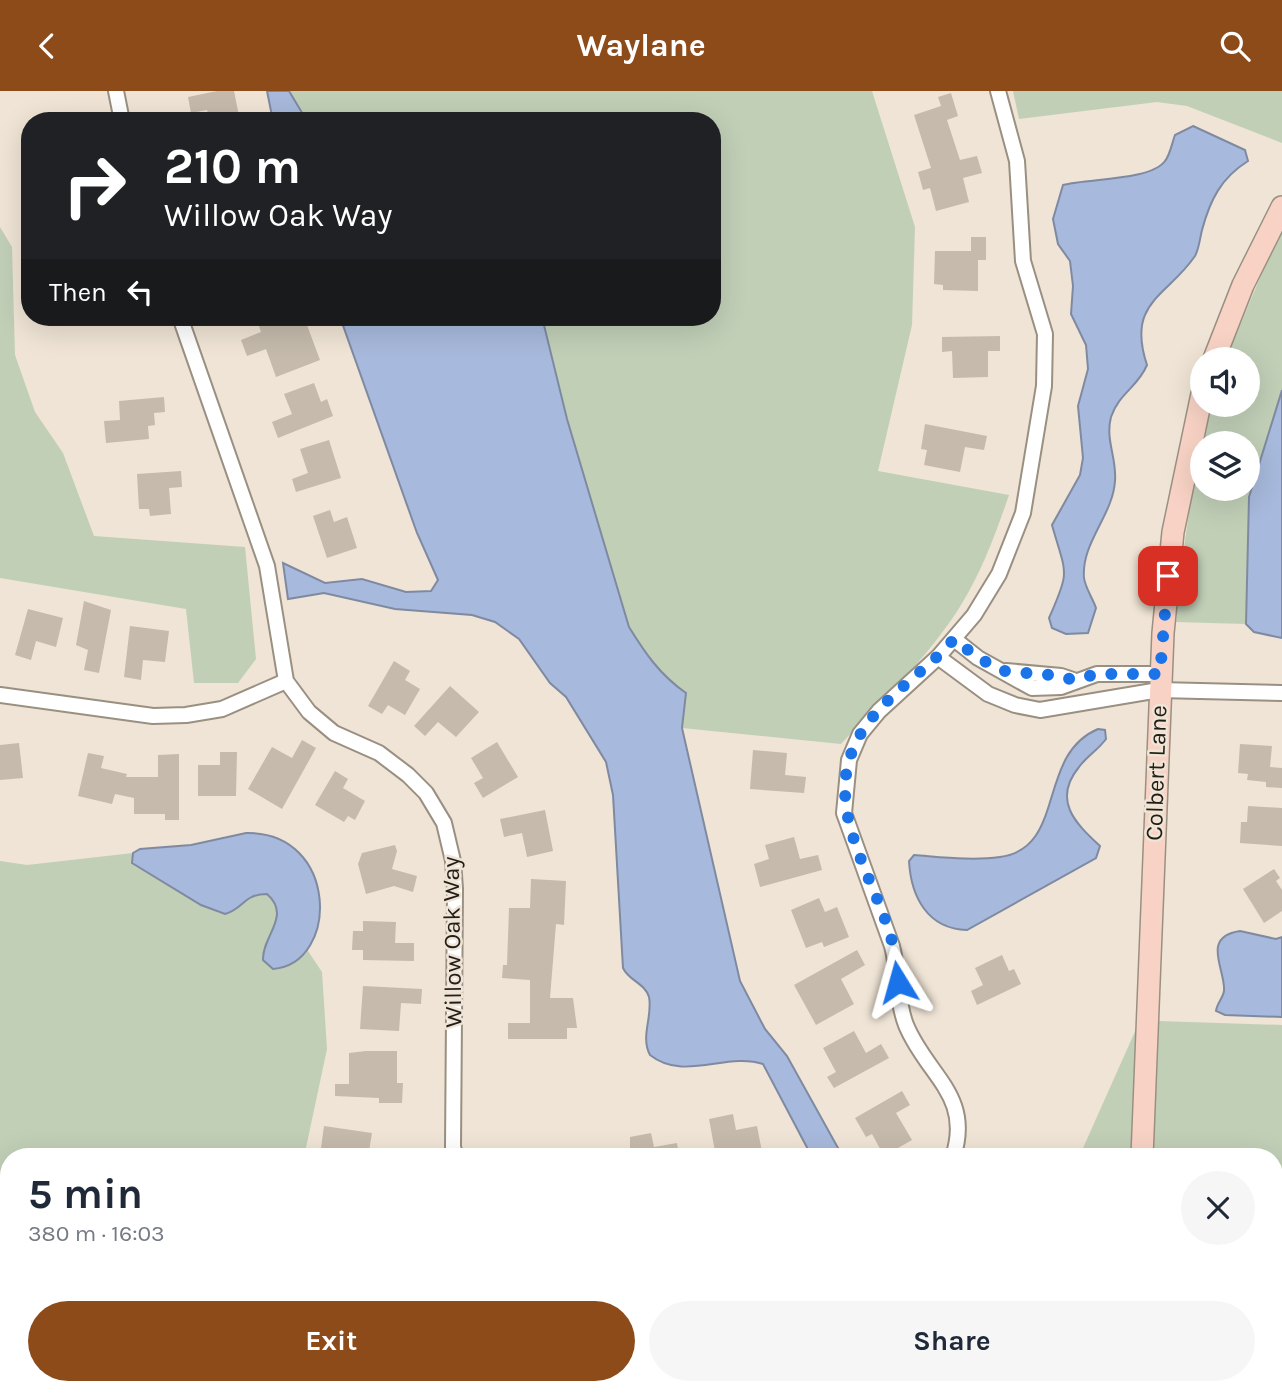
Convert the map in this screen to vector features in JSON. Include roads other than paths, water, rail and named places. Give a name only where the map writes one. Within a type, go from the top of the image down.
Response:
[{"type":"street","points":[[116,91],[120,112]]},
{"type":"street","points":[[956,1148],[959,1119],[953,1097],[906,1026],[898,996],[898,967],[892,946],[844,813],[849,761],[860,734],[878,711],[939,657],[987,596],[1017,534],[1028,490],[1046,367],[1042,321],[1023,261],[1017,161],[998,91]]},
{"type":"street","points":[[1219,347],[1243,285],[1282,207]]},
{"type":"street","name":"Willow Oak Way","points":[[183,326],[267,566],[286,681],[309,712],[334,733],[379,753],[408,775],[426,793],[444,823],[454,881],[453,1148]]},
{"type":"street","name":"Colbert Lane","points":[[1142,1148],[1152,679],[1173,531],[1197,417]]},
{"type":"street","points":[[954,639],[978,658],[1004,671],[1061,676],[1073,680],[1097,674],[1282,693]]},
{"type":"street","points":[[939,657],[988,694],[1015,705],[1040,710],[1137,693],[1152,679]]},
{"type":"street","points":[[0,695],[153,716],[186,715],[222,709],[286,681]]},
{"type":"water","points":[[267,91],[289,91],[302,112],[271,112]]},
{"type":"water","points":[[1193,126],[1245,150],[1248,161],[1224,182],[1213,199],[1195,256],[1153,302],[1146,314],[1142,327],[1142,344],[1147,365],[1111,417],[1109,433],[1115,473],[1113,493],[1084,565],[1085,582],[1096,608],[1088,633],[1066,634],[1052,628],[1049,618],[1061,590],[1064,572],[1052,525],[1080,475],[1083,458],[1078,406],[1088,369],[1086,345],[1071,314],[1073,286],[1070,261],[1058,244],[1053,219],[1063,185],[1146,172],[1165,161],[1175,135]]},
{"type":"water","points":[[343,326],[544,326],[567,419],[629,627],[654,663],[686,693],[682,728],[740,981],[765,1029],[787,1056],[838,1148],[807,1148],[763,1064],[735,1061],[691,1067],[677,1066],[663,1063],[650,1055],[646,1041],[649,997],[644,988],[623,968],[613,795],[606,762],[566,697],[550,683],[519,639],[495,622],[472,615],[395,609],[324,593],[288,599],[283,563],[325,583],[362,579],[406,592],[431,591],[438,580],[417,533]]},
{"type":"water","points":[[1282,390],[1282,638],[1254,632],[1246,624],[1249,501],[1260,501],[1260,461]]},
{"type":"water","points":[[1098,729],[1105,730],[1106,739],[1082,763],[1067,790],[1067,800],[1075,820],[1100,846],[1096,858],[967,930],[941,924],[932,917],[924,908],[913,886],[909,861],[914,855],[979,859],[1000,857],[1021,850],[1035,837],[1044,819],[1066,759],[1079,742]]},
{"type":"water","points":[[246,833],[277,838],[299,853],[313,874],[320,898],[318,923],[310,945],[295,962],[273,969],[263,960],[277,910],[267,894],[253,896],[225,914],[201,905],[132,863],[133,853],[140,849],[191,845]]},
{"type":"water","points":[[1240,931],[1276,939],[1282,937],[1282,1017],[1225,1015],[1216,1011],[1224,991],[1218,947],[1228,934]]}]
